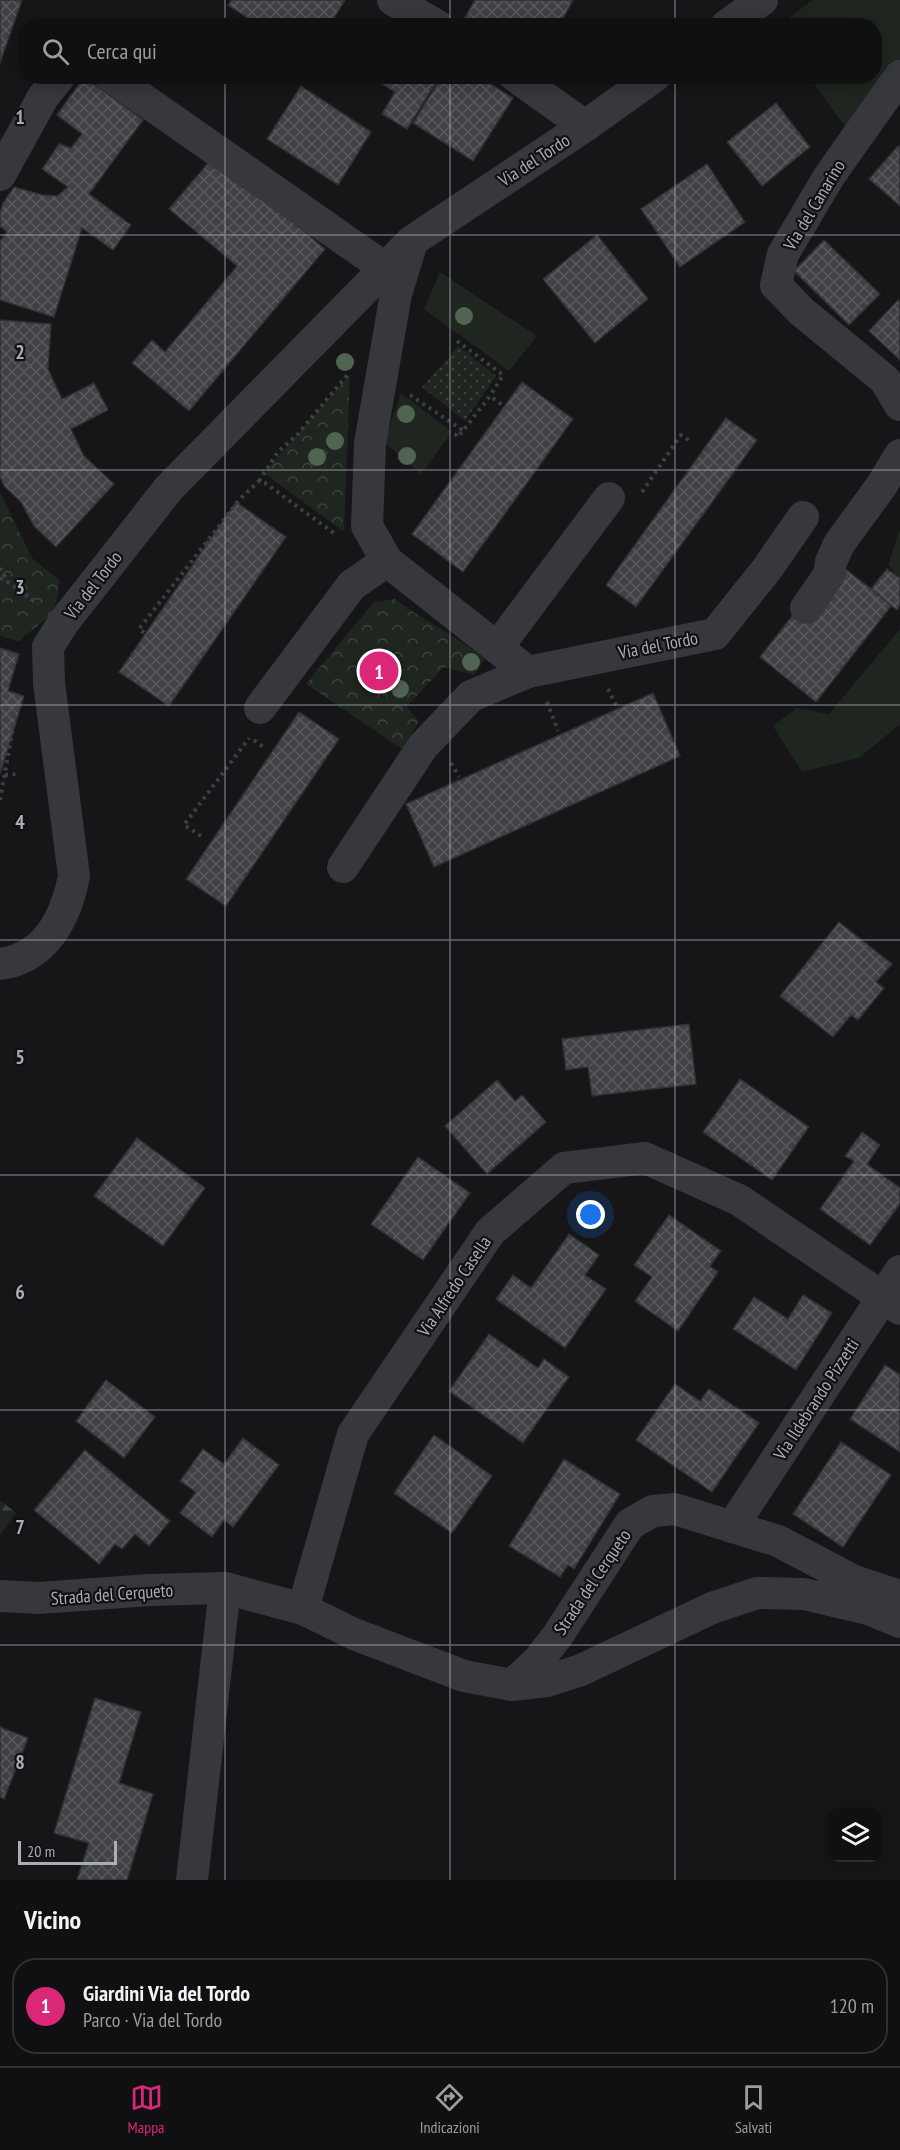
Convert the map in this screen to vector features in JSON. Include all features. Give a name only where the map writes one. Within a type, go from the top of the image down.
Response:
[{"type":"street","points":[[393,0],[424,18]]},
{"type":"street","points":[[737,18],[762,0]]},
{"type":"street","name":"Via del Canarino","points":[[900,76],[830,175],[783,254],[776,285],[801,311],[885,380],[900,405]]},
{"type":"street","points":[[0,175],[43,97],[54,84]]},
{"type":"street","points":[[121,84],[385,268]]},
{"type":"street","points":[[526,84],[585,126]]},
{"type":"street","name":"Via del Tordo","points":[[0,964],[32,952],[54,932],[68,905],[74,876],[49,684],[48,647],[63,623],[168,488],[412,241],[585,126],[644,84]]},
{"type":"street","points":[[412,241],[368,373],[370,443],[367,526],[387,561],[528,672]]},
{"type":"street","points":[[806,608],[830,575],[831,562],[839,544],[882,485],[900,455]]},
{"type":"street","points":[[497,648],[623,498]]},
{"type":"street","name":"Via del Tordo","points":[[343,867],[428,740],[471,696],[528,672],[715,634],[767,569],[803,517]]},
{"type":"street","points":[[260,708],[352,585],[387,561]]},
{"type":"street","name":"Via Alfredo Casella","points":[[303,1609],[353,1434],[490,1232],[564,1168],[645,1158],[739,1200],[891,1303]]},
{"type":"street","name":"Via Ildebrando Pizzetti","points":[[732,1527],[891,1303],[900,1271]]},
{"type":"street","name":"Strada del Cerqueto","points":[[512,1685],[538,1661],[558,1635],[630,1524],[653,1511],[675,1509],[778,1541],[854,1581],[900,1596]]},
{"type":"street","name":"Strada del Cerqueto","points":[[804,1594],[830,1583],[854,1581]]},
{"type":"street","points":[[192,1880],[225,1588]]},
{"type":"street","name":"Strada del Cerqueto","points":[[0,1596],[39,1598],[150,1590],[225,1588],[303,1609],[354,1634],[464,1676],[512,1685],[547,1681],[581,1670],[712,1608],[758,1593],[804,1594],[868,1609],[900,1622]]},
{"type":"path","points":[[150,637],[138,629],[244,494],[259,481],[278,452],[298,434],[348,373],[368,373],[461,429],[456,435],[458,437],[502,375],[457,341]]},
{"type":"path","points":[[489,396],[508,410]]},
{"type":"path","points":[[623,498],[681,435],[692,442]]},
{"type":"path","points":[[259,481],[266,483],[338,537]]},
{"type":"path","points":[[206,542],[217,549]]},
{"type":"path","points":[[0,568],[8,582]]},
{"type":"path","points":[[0,578],[63,623]]},
{"type":"path","points":[[0,651],[27,659]]},
{"type":"path","points":[[604,681],[616,705]]},
{"type":"path","points":[[0,800],[18,701]]},
{"type":"path","points":[[547,702],[558,731]]},
{"type":"path","points":[[201,836],[184,825],[249,737],[266,749]]},
{"type":"path","points":[[5,775],[18,774]]},
{"type":"green space","points":[[813,0],[900,0],[900,61],[882,83],[882,18],[789,18]]},
{"type":"green space","points":[[814,84],[881,84],[846,128]]},
{"type":"green space","points":[[440,272],[537,336],[509,371],[424,309]]},
{"type":"green space","points":[[459,346],[496,376],[465,421],[422,387]]},
{"type":"green space","points":[[350,374],[344,532],[264,473]]},
{"type":"green space","points":[[401,393],[452,432],[421,474],[384,442]]},
{"type":"green space","points":[[0,492],[32,558],[60,581],[54,613],[18,641],[0,636]]},
{"type":"green space","points":[[900,529],[900,579],[888,565]]},
{"type":"green space","points":[[395,599],[485,659],[474,675],[444,667],[406,707],[419,721],[402,749],[306,684],[374,602]]},
{"type":"green space","points":[[900,629],[900,724],[859,758],[802,772],[773,726],[797,708],[829,714]]},
{"type":"green space","points":[[0,1500],[16,1513],[0,1535]]},
{"type":"building","points":[[0,0],[22,0],[0,63]]},
{"type":"building","points":[[232,0],[345,0],[334,18],[248,18],[228,5]]},
{"type":"building","points":[[475,0],[573,0],[563,18],[465,18]]},
{"type":"building","points":[[79,84],[94,84],[143,120],[89,194],[131,225],[113,250],[82,228],[54,317],[0,300],[0,241],[7,232],[0,226],[0,213],[3,203],[14,187],[43,195],[57,196],[68,187],[42,169],[59,144],[71,148],[82,134],[57,115]]},
{"type":"building","points":[[382,84],[435,84],[407,129],[382,114],[395,92]]},
{"type":"building","points":[[437,84],[491,84],[513,98],[473,161],[413,123]]},
{"type":"building","points":[[301,86],[371,132],[338,185],[267,139]]},
{"type":"building","points":[[776,103],[810,147],[762,186],[727,142]]},
{"type":"building","points":[[898,146],[900,147],[900,206],[869,179]]},
{"type":"building","points":[[214,156],[325,249],[189,411],[132,363],[152,340],[165,352],[237,266],[169,209]]},
{"type":"building","points":[[707,164],[745,222],[680,267],[641,209]]},
{"type":"building","points":[[597,235],[648,299],[595,343],[543,279]]},
{"type":"building","points":[[824,240],[880,294],[849,325],[794,271]]},
{"type":"building","points":[[898,300],[900,302],[900,360],[869,331]]},
{"type":"building","points":[[0,320],[51,324],[48,369],[62,399],[94,383],[108,410],[71,429],[84,456],[114,484],[56,547],[34,526],[21,502],[4,486],[0,477]]},
{"type":"building","points":[[522,382],[573,419],[463,572],[412,534]]},
{"type":"building","points":[[726,418],[757,440],[636,607],[606,585]]},
{"type":"building","points":[[236,502],[286,537],[169,706],[119,672]]},
{"type":"building","points":[[835,561],[892,605],[816,702],[760,657]]},
{"type":"building","points":[[887,569],[900,578],[900,605],[897,610],[871,589]]},
{"type":"building","points":[[0,648],[19,654],[8,691],[24,696],[0,774]]},
{"type":"building","points":[[653,693],[680,756],[434,867],[406,804]]},
{"type":"building","points":[[299,712],[339,739],[226,906],[186,879]]},
{"type":"building","points":[[839,922],[892,964],[876,982],[884,988],[858,1020],[851,1015],[833,1037],[780,996]]},
{"type":"building","points":[[689,1024],[696,1084],[592,1096],[588,1067],[566,1070],[562,1039]]},
{"type":"building","points":[[740,1079],[809,1127],[772,1180],[703,1132]]},
{"type":"building","points":[[497,1080],[515,1101],[522,1095],[546,1122],[487,1174],[445,1126]]},
{"type":"building","points":[[862,1132],[880,1145],[867,1164],[900,1188],[900,1204],[870,1245],[820,1209],[854,1161],[845,1156]]},
{"type":"building","points":[[137,1138],[205,1188],[163,1246],[94,1196]]},
{"type":"building","points":[[418,1157],[470,1193],[423,1260],[371,1224]]},
{"type":"building","points":[[669,1215],[721,1251],[710,1266],[718,1272],[678,1331],[635,1301],[652,1277],[634,1265]]},
{"type":"building","points":[[569,1234],[599,1255],[585,1275],[606,1289],[565,1348],[496,1299],[513,1275],[531,1288]]},
{"type":"building","points":[[803,1295],[832,1313],[796,1370],[733,1329],[754,1297],[788,1319]]},
{"type":"building","points":[[489,1334],[538,1368],[544,1359],[569,1377],[523,1443],[449,1391]]},
{"type":"building","points":[[885,1365],[900,1375],[900,1452],[850,1419]]},
{"type":"building","points":[[106,1380],[155,1417],[124,1458],[76,1421]]},
{"type":"building","points":[[675,1384],[700,1401],[709,1389],[759,1423],[712,1492],[636,1440]]},
{"type":"building","points":[[434,1435],[492,1476],[452,1533],[394,1493]]},
{"type":"building","points":[[243,1438],[279,1465],[233,1527],[224,1520],[212,1537],[180,1513],[196,1492],[180,1481],[203,1449],[224,1464]]},
{"type":"building","points":[[841,1442],[891,1475],[843,1547],[793,1514]]},
{"type":"building","points":[[85,1450],[170,1521],[149,1546],[135,1534],[122,1549],[115,1544],[99,1564],[34,1510]]},
{"type":"building","points":[[564,1459],[620,1494],[574,1569],[568,1565],[560,1577],[509,1546]]},
{"type":"building","points":[[95,1698],[141,1712],[119,1783],[153,1794],[127,1880],[77,1880],[89,1843],[54,1833]]},
{"type":"building","points":[[0,1727],[28,1738],[4,1799],[0,1797]]},
{"type":"place","name":"Giardini Via del Tordo","points":[[379,671]]}]
